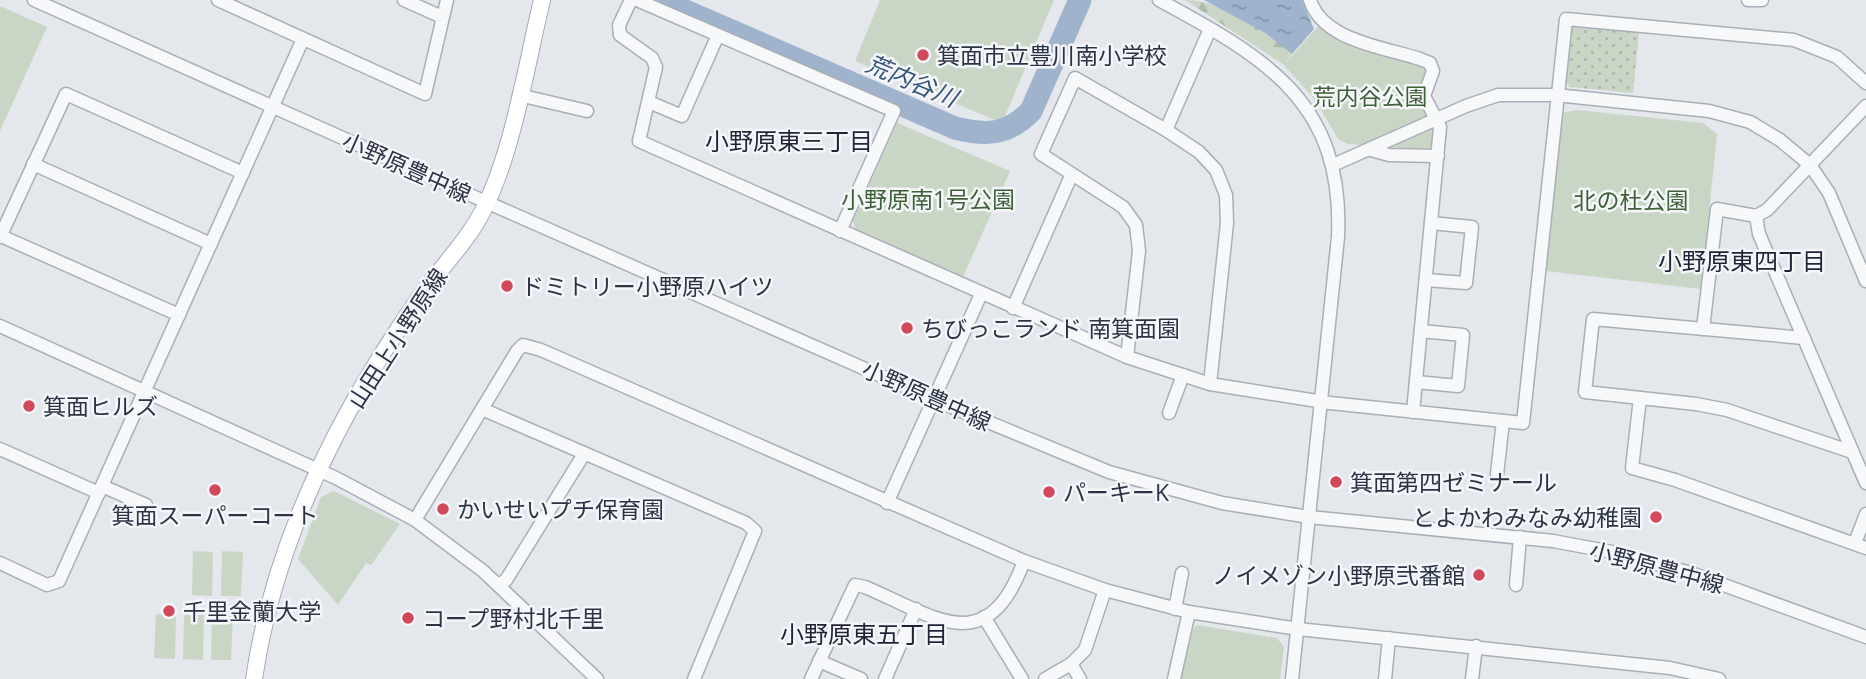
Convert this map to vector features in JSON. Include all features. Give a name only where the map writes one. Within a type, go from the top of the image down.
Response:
[{"type":"main road","name":"山田上小野原線","points":[[254,679],[261,635],[317,470],[415,304],[476,223],[497,181],[542,0]]},
{"type":"street","name":"小野原豊中線","points":[[34,0],[934,398],[1132,479],[1222,503],[1309,517],[1520,537],[1651,561],[1866,636]]},
{"type":"street","points":[[218,0],[425,94],[447,0]]},
{"type":"street","points":[[404,0],[442,17]]},
{"type":"street","points":[[631,0],[619,25],[620,35],[652,58],[656,67],[639,141],[1127,357],[1210,384],[1321,402],[1503,421],[1523,422],[1566,19],[1794,40],[1837,57],[1866,83]]},
{"type":"street","points":[[637,0],[661,5],[718,34],[894,111],[840,231]]},
{"type":"street","points":[[1159,0],[1210,29],[1282,78],[1319,127],[1333,165],[1339,208],[1338,237],[1292,679]]},
{"type":"street","points":[[1310,0],[1322,22],[1339,33],[1430,63],[1433,71],[1424,96],[1434,121],[1438,156],[1413,412]]},
{"type":"street","points":[[1748,0],[1762,0]]},
{"type":"street","points":[[1166,130],[1210,29]]},
{"type":"street","points":[[649,102],[682,116],[718,34]]},
{"type":"street","points":[[0,563],[47,584],[59,581],[303,39]]},
{"type":"street","points":[[1127,357],[1139,251],[1136,225],[1123,206],[1071,176],[1041,154],[1075,78],[1166,130],[1199,152],[1216,170],[1226,195],[1227,223],[1210,384]]},
{"type":"street","points":[[179,315],[0,236],[66,94],[243,173]]},
{"type":"street","points":[[519,95],[587,111]]},
{"type":"street","points":[[1333,165],[1499,95],[1556,95],[1709,111],[1740,120],[1780,139],[1810,165],[1829,193],[1866,281]]},
{"type":"street","points":[[1703,329],[1717,209],[1756,216],[1767,210],[1866,106]]},
{"type":"street","points":[[1371,150],[1388,155],[1438,156]]},
{"type":"street","points":[[33,164],[211,244]]},
{"type":"street","points":[[1013,308],[1071,176]]},
{"type":"street","points":[[1756,216],[1759,234],[1866,483]]},
{"type":"street","points":[[1426,280],[1466,283],[1472,227],[1431,223]]},
{"type":"street","points":[[887,503],[981,294]]},
{"type":"street","points":[[1804,338],[1593,319],[1585,392],[1727,410],[1852,452]]},
{"type":"street","points":[[0,326],[317,470],[415,520],[499,585],[597,679]]},
{"type":"street","points":[[1416,382],[1458,386],[1463,335],[1421,331]]},
{"type":"street","points":[[415,520],[523,345],[622,385],[1024,561],[1105,590],[1189,612],[1298,629],[1670,668],[1719,679]]},
{"type":"street","points":[[1170,412],[1183,375]]},
{"type":"street","points":[[1640,398],[1632,468],[1675,480],[1860,545],[1866,514]]},
{"type":"street","points":[[482,409],[746,523],[755,531],[694,679]]},
{"type":"street","points":[[1497,474],[1503,421]]},
{"type":"street","points":[[0,450],[100,490],[146,505]]},
{"type":"street","points":[[499,585],[506,580],[584,454]]},
{"type":"street","points":[[1516,585],[1520,537]]},
{"type":"street","points":[[811,679],[855,585],[944,623],[960,626],[984,617],[1002,604],[1024,561]]},
{"type":"street","points":[[1175,609],[1182,573]]},
{"type":"street","points":[[1045,679],[1071,664],[1085,650],[1105,590]]},
{"type":"street","points":[[885,679],[916,609]]},
{"type":"street","points":[[1174,679],[1189,612]]},
{"type":"street","points":[[984,617],[1022,679]]},
{"type":"street","points":[[1385,679],[1389,638]]},
{"type":"street","points":[[1472,679],[1476,646]]},
{"type":"street","points":[[819,661],[861,679]]},
{"type":"street","points":[[1071,664],[1080,679]]},
{"type":"green space","points":[[880,0],[1054,0],[1002,123],[855,61]]},
{"type":"green space","points":[[1185,0],[1214,5],[1242,18],[1292,54],[1284,65]]},
{"type":"green space","points":[[0,6],[47,27],[0,131]]},
{"type":"green space","points":[[1576,24],[1639,31],[1633,93],[1571,87],[1563,81],[1570,28]]},
{"type":"green space","name":"荒内谷公園","points":[[1318,26],[1328,33],[1426,65],[1429,80],[1427,111],[1433,145],[1427,150],[1348,144],[1338,139],[1316,101],[1284,65]]},
{"type":"green space","name":"北の杜公園","points":[[1577,110],[1703,123],[1717,134],[1701,289],[1546,271],[1561,113]]},
{"type":"green space","name":"小野原南1号公園","points":[[897,123],[1010,171],[963,277],[856,231],[853,221]]},
{"type":"green space","points":[[334,491],[400,524],[371,565],[366,563],[338,605],[298,559],[321,497]]},
{"type":"green space","points":[[193,551],[213,552],[212,596],[192,595]]},
{"type":"green space","points":[[222,551],[243,552],[241,596],[221,596]]},
{"type":"green space","points":[[156,614],[176,614],[175,659],[154,658]]},
{"type":"green space","points":[[184,615],[204,615],[203,660],[183,659]]},
{"type":"green space","points":[[212,615],[233,616],[231,660],[211,660]]},
{"type":"green space","points":[[1197,625],[1277,638],[1284,647],[1280,679],[1181,679],[1193,629]]},
{"type":"water","points":[[1204,0],[1302,0],[1314,29],[1292,54],[1265,33]]},
{"type":"waterway","name":"荒内谷川","points":[[660,0],[955,128],[977,132],[1005,129],[1031,111],[1080,0]]},
{"type":"place","name":"箕面市立豊川南小学校","points":[[923,55]]},
{"type":"place","name":"ドミトリー小野原ハイツ","points":[[507,286]]},
{"type":"place","name":"ちびっこランド 南箕面園","points":[[907,328]]},
{"type":"place","name":"箕面ヒルズ","points":[[29,406]]},
{"type":"place","name":"箕面第四ゼミナール","points":[[1336,482]]},
{"type":"place","name":"箕面スーパーコート","points":[[215,490]]},
{"type":"place","name":"パーキーK","points":[[1049,492]]},
{"type":"place","name":"かいせいプチ保育園","points":[[443,509]]},
{"type":"place","name":"とよかわみなみ幼稚園","points":[[1656,517]]},
{"type":"place","name":"ノイメゾン小野原弐番館","points":[[1479,575]]},
{"type":"place","name":"千里金蘭大学","points":[[169,611]]},
{"type":"place","name":"コープ野村北千里","points":[[408,618]]},
{"type":"district","name":"小野原東三丁目","points":[[789,140]]},
{"type":"district","name":"小野原東四丁目","points":[[1742,260]]},
{"type":"district","name":"小野原東五丁目","points":[[864,633]]}]
